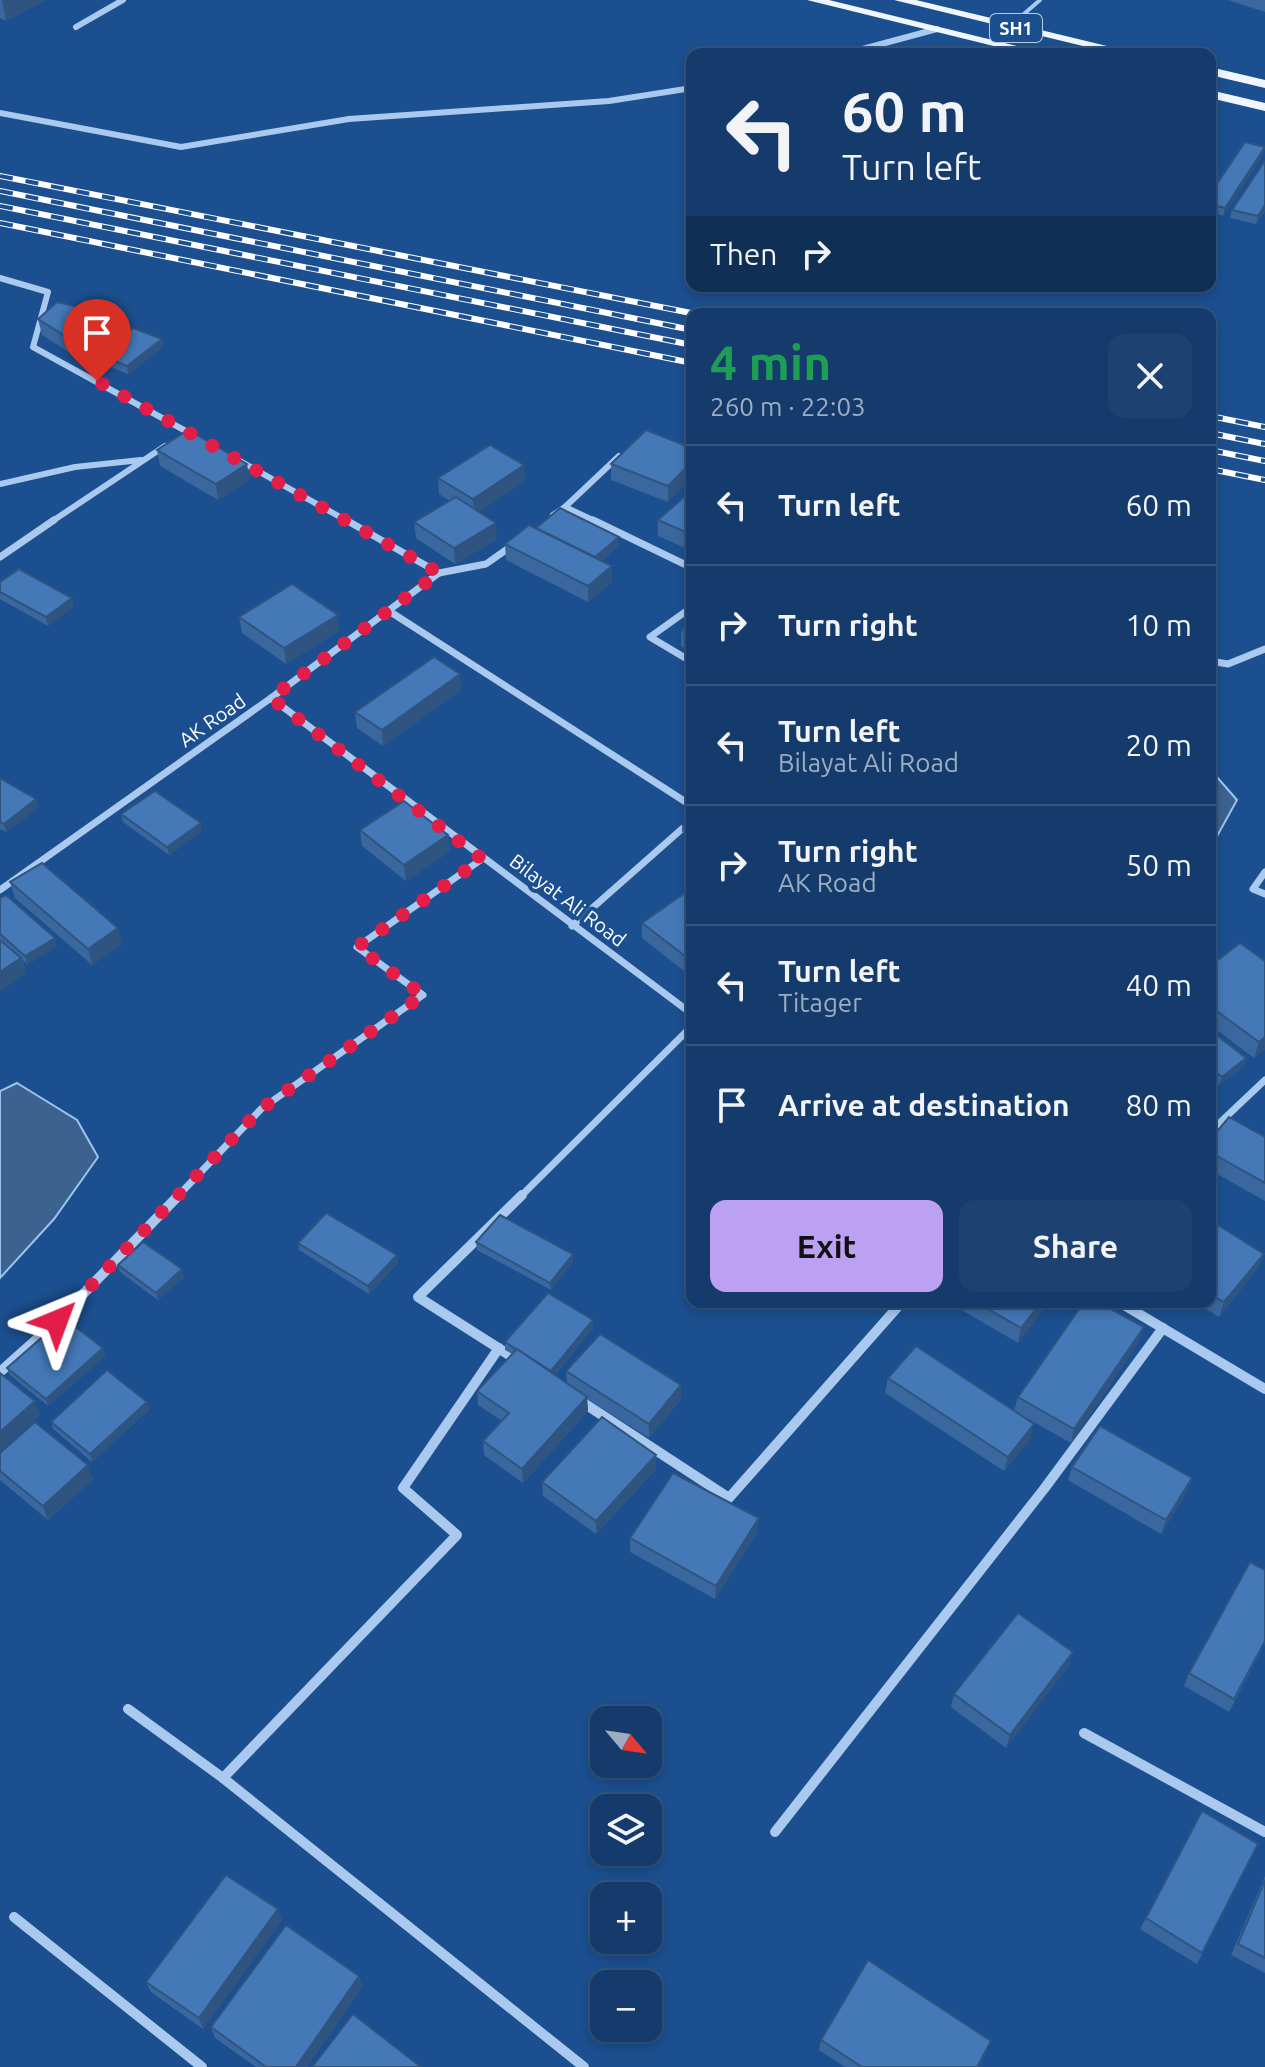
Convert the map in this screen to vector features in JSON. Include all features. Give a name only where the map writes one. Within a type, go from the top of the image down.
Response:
[{"type":"main road","name":"SH1","points":[[813,0],[1018,48]]},
{"type":"main road","name":"SH1","points":[[900,0],[1107,48]]},
{"type":"main road","points":[[1216,72],[1265,84]]},
{"type":"main road","points":[[1216,95],[1265,107]]},
{"type":"street","points":[[76,27],[123,0]]},
{"type":"street","points":[[866,48],[937,29]]},
{"type":"street","points":[[0,113],[181,147],[349,119],[609,101],[686,89]]},
{"type":"street","points":[[1,277],[48,292],[33,347],[201,439]]},
{"type":"street","points":[[0,557],[187,432]]},
{"type":"street","points":[[227,454],[439,573],[486,564],[520,540]]},
{"type":"street","points":[[543,523],[565,507],[619,456]]},
{"type":"street","points":[[0,484],[75,467],[146,459]]},
{"type":"street","points":[[565,507],[684,564]]},
{"type":"street","name":"AK Road","points":[[0,890],[271,698],[439,573]]},
{"type":"street","points":[[389,611],[686,802]]},
{"type":"street","points":[[686,611],[650,637],[686,658]]},
{"type":"street","points":[[1216,662],[1228,664],[1265,649]]},
{"type":"street","name":"Bilayat Ali Road","points":[[271,698],[686,1010]]},
{"type":"street","points":[[572,926],[686,825]]},
{"type":"street","points":[[0,1372],[57,1321],[261,1109],[423,995],[357,947],[482,859]]},
{"type":"street","points":[[1265,872],[1253,889],[1265,894]]},
{"type":"street","points":[[523,1364],[418,1297],[686,1032]]},
{"type":"street","points":[[1216,1126],[1265,1080]]},
{"type":"street","points":[[573,1396],[729,1498],[897,1308]]},
{"type":"street","points":[[1129,1308],[1265,1389]]},
{"type":"street","points":[[775,1832],[1044,1489],[1163,1328]]},
{"type":"street","points":[[223,1778],[457,1535],[403,1488],[499,1348]]},
{"type":"street","points":[[128,1709],[223,1778],[584,2067]]},
{"type":"street","points":[[1084,1733],[1265,1832]]},
{"type":"street","points":[[14,1917],[202,2067]]},
{"type":"lane","points":[[1010,26],[1040,0]]},
{"type":"water","points":[[1216,776],[1237,800],[1216,838]]},
{"type":"water","points":[[17,1083],[77,1120],[98,1157],[54,1219],[0,1278],[0,1091]]},
{"type":"building","points":[[1245,142],[1265,147],[1225,208],[1216,206],[1216,185]]},
{"type":"building","points":[[1264,162],[1265,205],[1258,216],[1232,210]]},
{"type":"building","points":[[57,302],[116,316],[81,346],[38,319]]},
{"type":"building","points":[[133,328],[162,339],[127,366],[97,354]]},
{"type":"building","points":[[188,430],[247,464],[216,484],[157,450]]},
{"type":"building","points":[[646,430],[686,446],[686,468],[668,486],[611,464]]},
{"type":"building","points":[[490,445],[524,465],[473,499],[438,478]]},
{"type":"building","points":[[686,495],[686,532],[658,520]]},
{"type":"building","points":[[456,497],[496,523],[454,548],[414,522]]},
{"type":"building","points":[[560,508],[619,537],[595,557],[536,528]]},
{"type":"building","points":[[529,525],[612,566],[588,586],[505,544]]},
{"type":"building","points":[[19,569],[72,598],[46,617],[0,592],[0,582]]},
{"type":"building","points":[[292,584],[338,615],[284,648],[239,617]]},
{"type":"building","points":[[434,657],[460,674],[382,730],[355,712]]},
{"type":"building","points":[[0,778],[36,799],[4,824],[0,822]]},
{"type":"building","points":[[155,791],[201,823],[167,847],[121,814]]},
{"type":"building","points":[[404,801],[448,835],[404,865],[360,830]]},
{"type":"building","points":[[42,863],[118,928],[88,949],[10,882]]},
{"type":"building","points":[[686,892],[686,957],[642,923]]},
{"type":"building","points":[[6,895],[55,938],[25,956],[0,934],[0,898]]},
{"type":"building","points":[[0,940],[21,958],[0,972]]},
{"type":"building","points":[[1240,943],[1265,961],[1265,1037],[1259,1042],[1216,1010],[1216,961]]},
{"type":"building","points":[[1216,1035],[1246,1058],[1222,1077],[1216,1072]]},
{"type":"building","points":[[1229,1117],[1265,1137],[1265,1183],[1216,1155],[1216,1133]]},
{"type":"building","points":[[326,1213],[397,1255],[368,1286],[298,1243]]},
{"type":"building","points":[[500,1215],[573,1254],[550,1283],[476,1242]]},
{"type":"building","points":[[1216,1224],[1264,1254],[1224,1302],[1216,1297]]},
{"type":"building","points":[[143,1242],[182,1269],[156,1293],[118,1265]]},
{"type":"building","points":[[548,1293],[593,1320],[551,1371],[505,1342]]},
{"type":"building","points":[[986,1308],[1036,1308],[1021,1328]]},
{"type":"building","points":[[1080,1308],[1109,1308],[1144,1327],[1074,1429],[1018,1397]]},
{"type":"building","points":[[64,1318],[103,1348],[46,1399],[7,1368]]},
{"type":"building","points":[[600,1334],[681,1385],[649,1424],[566,1371]]},
{"type":"building","points":[[916,1346],[1034,1424],[1008,1457],[888,1378]]},
{"type":"building","points":[[517,1349],[587,1397],[522,1469],[483,1441],[509,1413],[477,1391]]},
{"type":"building","points":[[107,1370],[147,1402],[90,1454],[51,1422]]},
{"type":"building","points":[[0,1373],[35,1401],[0,1432]]},
{"type":"building","points":[[602,1417],[656,1455],[596,1521],[542,1482]]},
{"type":"building","points":[[35,1422],[88,1465],[43,1506],[0,1471],[0,1453]]},
{"type":"building","points":[[1100,1426],[1192,1478],[1166,1520],[1072,1467]]},
{"type":"building","points":[[673,1473],[759,1518],[716,1586],[630,1538]]},
{"type":"building","points":[[1250,1562],[1265,1570],[1265,1641],[1234,1699],[1189,1673]]},
{"type":"building","points":[[1018,1613],[1073,1652],[1010,1735],[954,1694]]},
{"type":"building","points":[[1202,1811],[1258,1844],[1202,1953],[1146,1918]]},
{"type":"building","points":[[226,1875],[278,1909],[199,2018],[146,1982]]},
{"type":"building","points":[[1265,1880],[1265,1958],[1238,1944]]},
{"type":"building","points":[[286,1925],[359,1976],[296,2067],[266,2067],[211,2027]]},
{"type":"building","points":[[868,1960],[991,2041],[977,2067],[862,2067],[821,2040]]},
{"type":"building","points":[[353,2014],[421,2067],[312,2067]]},
{"type":"railway","points":[[0,176],[686,312]]},
{"type":"railway","points":[[0,191],[686,329]]},
{"type":"railway","points":[[0,206],[686,344]]},
{"type":"railway","points":[[0,223],[686,362]]},
{"type":"railway","points":[[1216,417],[1265,427]]},
{"type":"railway","points":[[1216,434],[1265,444]]},
{"type":"railway","points":[[1216,451],[1265,461]]},
{"type":"railway","points":[[1216,470],[1265,480]]},
{"type":"route","points":[[57,1321],[261,1109],[423,995],[357,947],[482,859],[271,698],[439,573],[97,381]]}]
